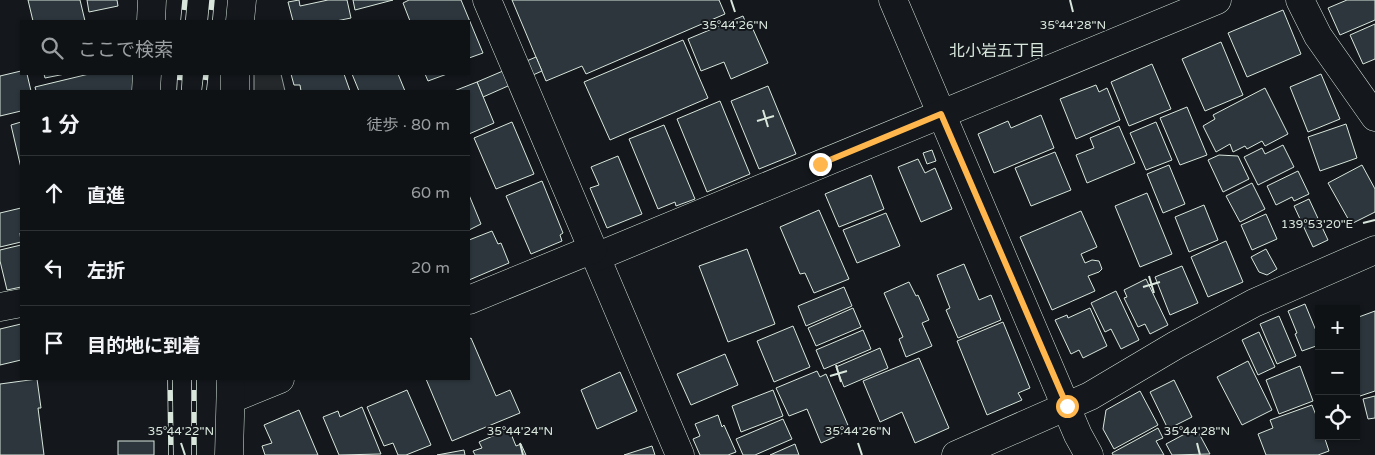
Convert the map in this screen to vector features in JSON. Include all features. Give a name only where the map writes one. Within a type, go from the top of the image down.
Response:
[{"type":"street","points":[[151,20],[152,0]]},
{"type":"street","points":[[240,20],[242,0]]},
{"type":"street","points":[[486,0],[680,455]]},
{"type":"street","points":[[893,0],[1078,435],[1089,455]]},
{"type":"street","points":[[470,300],[594,253],[941,114],[1217,0]]},
{"type":"street","points":[[1303,1],[1318,36],[1375,118]]},
{"type":"street","points":[[146,90],[147,75]]},
{"type":"street","points":[[235,75],[235,90]]},
{"type":"street","points":[[956,455],[1090,396],[1176,345],[1254,303],[1375,250]]},
{"type":"street","points":[[0,307],[20,303]]},
{"type":"street","points":[[229,455],[231,389],[275,380]]},
{"type":"shaded area","points":[[254,75],[281,75],[285,90],[254,90]]},
{"type":"building","points":[[28,0],[80,0],[85,20],[33,20]]},
{"type":"building","points":[[87,0],[117,0],[118,6],[89,12]]},
{"type":"building","points":[[299,0],[300,6],[328,0],[347,0],[351,18],[341,20],[293,20],[288,2]]},
{"type":"building","points":[[353,0],[393,0],[355,10]]},
{"type":"building","points":[[409,0],[461,0],[469,20],[410,20],[403,3]]},
{"type":"building","points":[[512,0],[719,0],[725,14],[586,74],[582,66],[546,81]]},
{"type":"building","points":[[1347,0],[1375,0],[1375,20],[1340,35],[1328,8]]},
{"type":"building","points":[[1283,10],[1301,54],[1247,77],[1228,33]]},
{"type":"building","points":[[743,16],[748,28],[752,27],[768,63],[731,79],[724,62],[701,71],[688,39]]},
{"type":"building","points":[[470,22],[483,53],[470,58]]},
{"type":"building","points":[[1375,24],[1375,59],[1363,64],[1350,35]]},
{"type":"building","points":[[683,40],[708,98],[610,140],[584,82]]},
{"type":"building","points":[[1221,42],[1243,95],[1205,111],[1182,59]]},
{"type":"building","points":[[536,57],[542,71],[483,97],[477,82]]},
{"type":"building","points":[[1152,64],[1171,109],[1129,126],[1111,82]]},
{"type":"building","points":[[20,71],[20,75],[27,75],[31,90],[20,90],[20,111],[0,116],[0,76]]},
{"type":"building","points":[[1321,74],[1340,119],[1308,132],[1290,87]]},
{"type":"building","points":[[44,75],[60,75],[45,78]]},
{"type":"building","points":[[85,75],[138,75],[135,90],[36,90],[35,87]]},
{"type":"building","points":[[291,75],[344,75],[350,90],[301,90],[300,85],[294,85]]},
{"type":"building","points":[[352,75],[398,75],[405,90],[359,90]]},
{"type":"building","points":[[425,75],[444,75],[428,81]]},
{"type":"building","points":[[477,82],[494,123],[470,134],[470,90],[457,90]]},
{"type":"building","points":[[1096,85],[1099,92],[1107,88],[1120,120],[1076,139],[1060,99]]},
{"type":"building","points":[[768,86],[796,154],[759,169],[731,101]]},
{"type":"building","points":[[1265,88],[1288,134],[1265,146],[1262,141],[1247,149],[1245,146],[1233,152],[1230,144],[1216,152],[1203,126],[1215,119],[1213,115]]},
{"type":"building","points":[[720,101],[750,174],[707,192],[677,119]]},
{"type":"building","points":[[1187,107],[1207,155],[1180,165],[1160,118]]},
{"type":"building","points":[[1041,115],[1054,148],[994,173],[978,134],[1008,121],[1011,128]]},
{"type":"building","points":[[20,122],[20,164],[11,125]]},
{"type":"building","points":[[512,122],[534,174],[496,189],[474,138]]},
{"type":"building","points":[[1156,122],[1172,160],[1146,170],[1130,133]]},
{"type":"building","points":[[1346,124],[1357,158],[1320,171],[1308,137]]},
{"type":"building","points":[[664,125],[695,199],[676,206],[675,202],[658,209],[629,139]]},
{"type":"building","points":[[1119,126],[1135,163],[1087,183],[1076,155],[1094,148],[1090,138]]},
{"type":"building","points":[[1283,145],[1294,167],[1258,185],[1244,157],[1262,148],[1265,154]]},
{"type":"building","points":[[932,150],[936,161],[927,164],[923,153]]},
{"type":"building","points":[[1055,152],[1071,190],[1031,206],[1015,168]]},
{"type":"building","points":[[1219,155],[1238,156],[1249,179],[1223,192],[1208,160]]},
{"type":"building","points":[[618,156],[642,214],[607,228],[590,188],[599,185],[591,167]]},
{"type":"building","points":[[918,159],[925,173],[935,168],[952,209],[921,222],[898,167]]},
{"type":"building","points":[[1169,165],[1185,204],[1163,213],[1147,174]]},
{"type":"building","points":[[1362,165],[1375,189],[1375,212],[1351,224],[1328,183]]},
{"type":"building","points":[[1298,171],[1309,194],[1294,201],[1292,197],[1276,205],[1267,186]]},
{"type":"building","points":[[871,175],[884,209],[839,227],[825,194]]},
{"type":"building","points":[[542,181],[563,233],[560,235],[562,241],[531,254],[506,196]]},
{"type":"building","points":[[1252,183],[1265,209],[1240,222],[1226,196]]},
{"type":"building","points":[[1147,193],[1172,254],[1140,267],[1115,206]]},
{"type":"building","points":[[470,197],[481,224],[470,230]]},
{"type":"building","points":[[1309,199],[1328,240],[1313,247],[1294,206]]},
{"type":"building","points":[[1204,205],[1218,240],[1189,252],[1175,217]]},
{"type":"building","points":[[20,208],[20,242],[0,247],[0,213]]},
{"type":"building","points":[[819,210],[849,279],[814,293],[805,273],[800,274],[780,227]]},
{"type":"building","points":[[1081,211],[1097,247],[1081,254],[1085,263],[1092,260],[1099,261],[1102,269],[1088,276],[1095,291],[1052,310],[1020,237]]},
{"type":"building","points":[[886,213],[900,246],[857,263],[843,230]]},
{"type":"building","points":[[1266,214],[1277,239],[1252,250],[1241,225]]},
{"type":"building","points":[[492,231],[498,244],[501,243],[509,263],[470,280],[470,240]]},
{"type":"building","points":[[1226,241],[1243,282],[1208,297],[1191,257]]},
{"type":"building","points":[[20,245],[20,287],[7,290],[0,261],[0,250]]},
{"type":"building","points":[[747,249],[775,324],[728,342],[699,266]]},
{"type":"building","points":[[1266,249],[1277,269],[1267,275],[1259,272],[1251,257]]},
{"type":"building","points":[[964,264],[979,300],[991,295],[1001,320],[958,338],[946,310],[950,308],[937,275]]},
{"type":"building","points":[[1182,266],[1198,303],[1170,315],[1155,277]]},
{"type":"building","points":[[1146,279],[1168,325],[1150,334],[1145,324],[1138,327],[1124,298],[1127,297],[1124,290]]},
{"type":"building","points":[[909,282],[916,296],[918,295],[929,320],[922,323],[932,346],[906,357],[899,339],[903,337],[884,293]]},
{"type":"building","points":[[844,287],[852,306],[806,326],[798,306]]},
{"type":"building","points":[[1116,291],[1139,340],[1121,349],[1111,329],[1105,332],[1091,303]]},
{"type":"building","points":[[1305,304],[1315,328],[1315,346],[1302,351],[1288,311]]},
{"type":"building","points":[[853,308],[861,327],[816,346],[808,328]]},
{"type":"building","points":[[1090,308],[1107,346],[1083,358],[1079,350],[1071,354],[1055,320],[1067,315],[1068,318]]},
{"type":"building","points":[[1375,311],[1375,391],[1360,396],[1360,350],[1360,317]]},
{"type":"building","points":[[1279,316],[1296,356],[1277,364],[1260,324]]},
{"type":"building","points":[[1003,322],[1030,388],[1018,393],[1022,400],[987,415],[957,341]]},
{"type":"building","points":[[20,324],[20,360],[0,365],[0,329]]},
{"type":"building","points":[[793,326],[810,367],[774,382],[757,341]]},
{"type":"building","points":[[863,330],[871,349],[824,369],[816,350]]},
{"type":"building","points":[[1259,332],[1275,367],[1258,375],[1242,340]]},
{"type":"building","points":[[470,338],[496,396],[510,390],[520,413],[452,441],[426,380],[470,380]]},
{"type":"building","points":[[880,348],[888,368],[844,387],[836,367]]},
{"type":"building","points":[[725,354],[738,385],[691,405],[677,374]]},
{"type":"building","points":[[919,358],[949,428],[915,443],[902,412],[880,422],[863,381]]},
{"type":"building","points":[[1248,361],[1272,410],[1242,425],[1217,377]]},
{"type":"building","points":[[1300,366],[1313,401],[1279,414],[1266,380]]},
{"type":"building","points":[[817,371],[820,377],[826,374],[850,430],[821,443],[807,409],[789,416],[776,388]]},
{"type":"building","points":[[620,372],[637,411],[597,429],[581,390]]},
{"type":"building","points":[[37,380],[41,408],[38,408],[44,455],[0,455],[0,384]]},
{"type":"building","points":[[1174,380],[1192,417],[1168,429],[1150,392]]},
{"type":"building","points":[[407,390],[431,445],[406,455],[398,455],[393,443],[384,446],[367,407]]},
{"type":"building","points":[[773,390],[783,416],[741,432],[732,406]]},
{"type":"building","points":[[1140,391],[1158,425],[1114,449],[1103,429],[1106,410]]},
{"type":"building","points":[[1375,396],[1375,418],[1368,419],[1363,399]]},
{"type":"building","points":[[1312,405],[1315,413],[1315,440],[1325,440],[1329,451],[1318,455],[1266,455],[1258,434],[1273,428],[1270,420]]},
{"type":"building","points":[[362,407],[381,454],[339,455],[323,417],[338,411],[340,417]]},
{"type":"building","points":[[299,410],[318,455],[265,455],[262,446],[272,443],[264,425]]},
{"type":"building","points":[[718,415],[722,427],[724,425],[736,452],[728,455],[700,455],[693,439],[700,436],[695,424]]},
{"type":"building","points":[[783,419],[792,439],[755,455],[743,455],[736,439]]},
{"type":"building","points":[[1158,428],[1163,438],[1156,441],[1164,455],[1113,455],[1112,453]]},
{"type":"building","points":[[1196,428],[1210,454],[1172,455],[1166,444]]},
{"type":"building","points":[[509,429],[516,446],[521,444],[526,455],[475,455],[473,451],[482,448],[479,442]]},
{"type":"building","points":[[118,441],[154,441],[154,455],[118,455]]},
{"type":"building","points":[[795,444],[799,455],[770,455]]},
{"type":"building","points":[[652,446],[655,455],[624,455]]},
{"type":"building","points":[[464,450],[465,455],[437,455]]},
{"type":"railway","points":[[183,20],[185,0]]},
{"type":"railway","points":[[210,20],[212,0]]},
{"type":"railway","points":[[179,90],[180,75]]},
{"type":"railway","points":[[204,90],[206,75]]},
{"type":"railway","points":[[170,380],[171,455]]},
{"type":"railway","points":[[194,380],[194,455]]},
{"type":"district","name":"北小岩五丁目","points":[[997,50]]},
{"type":"route","points":[[820,164],[941,114],[1067,406]]}]
